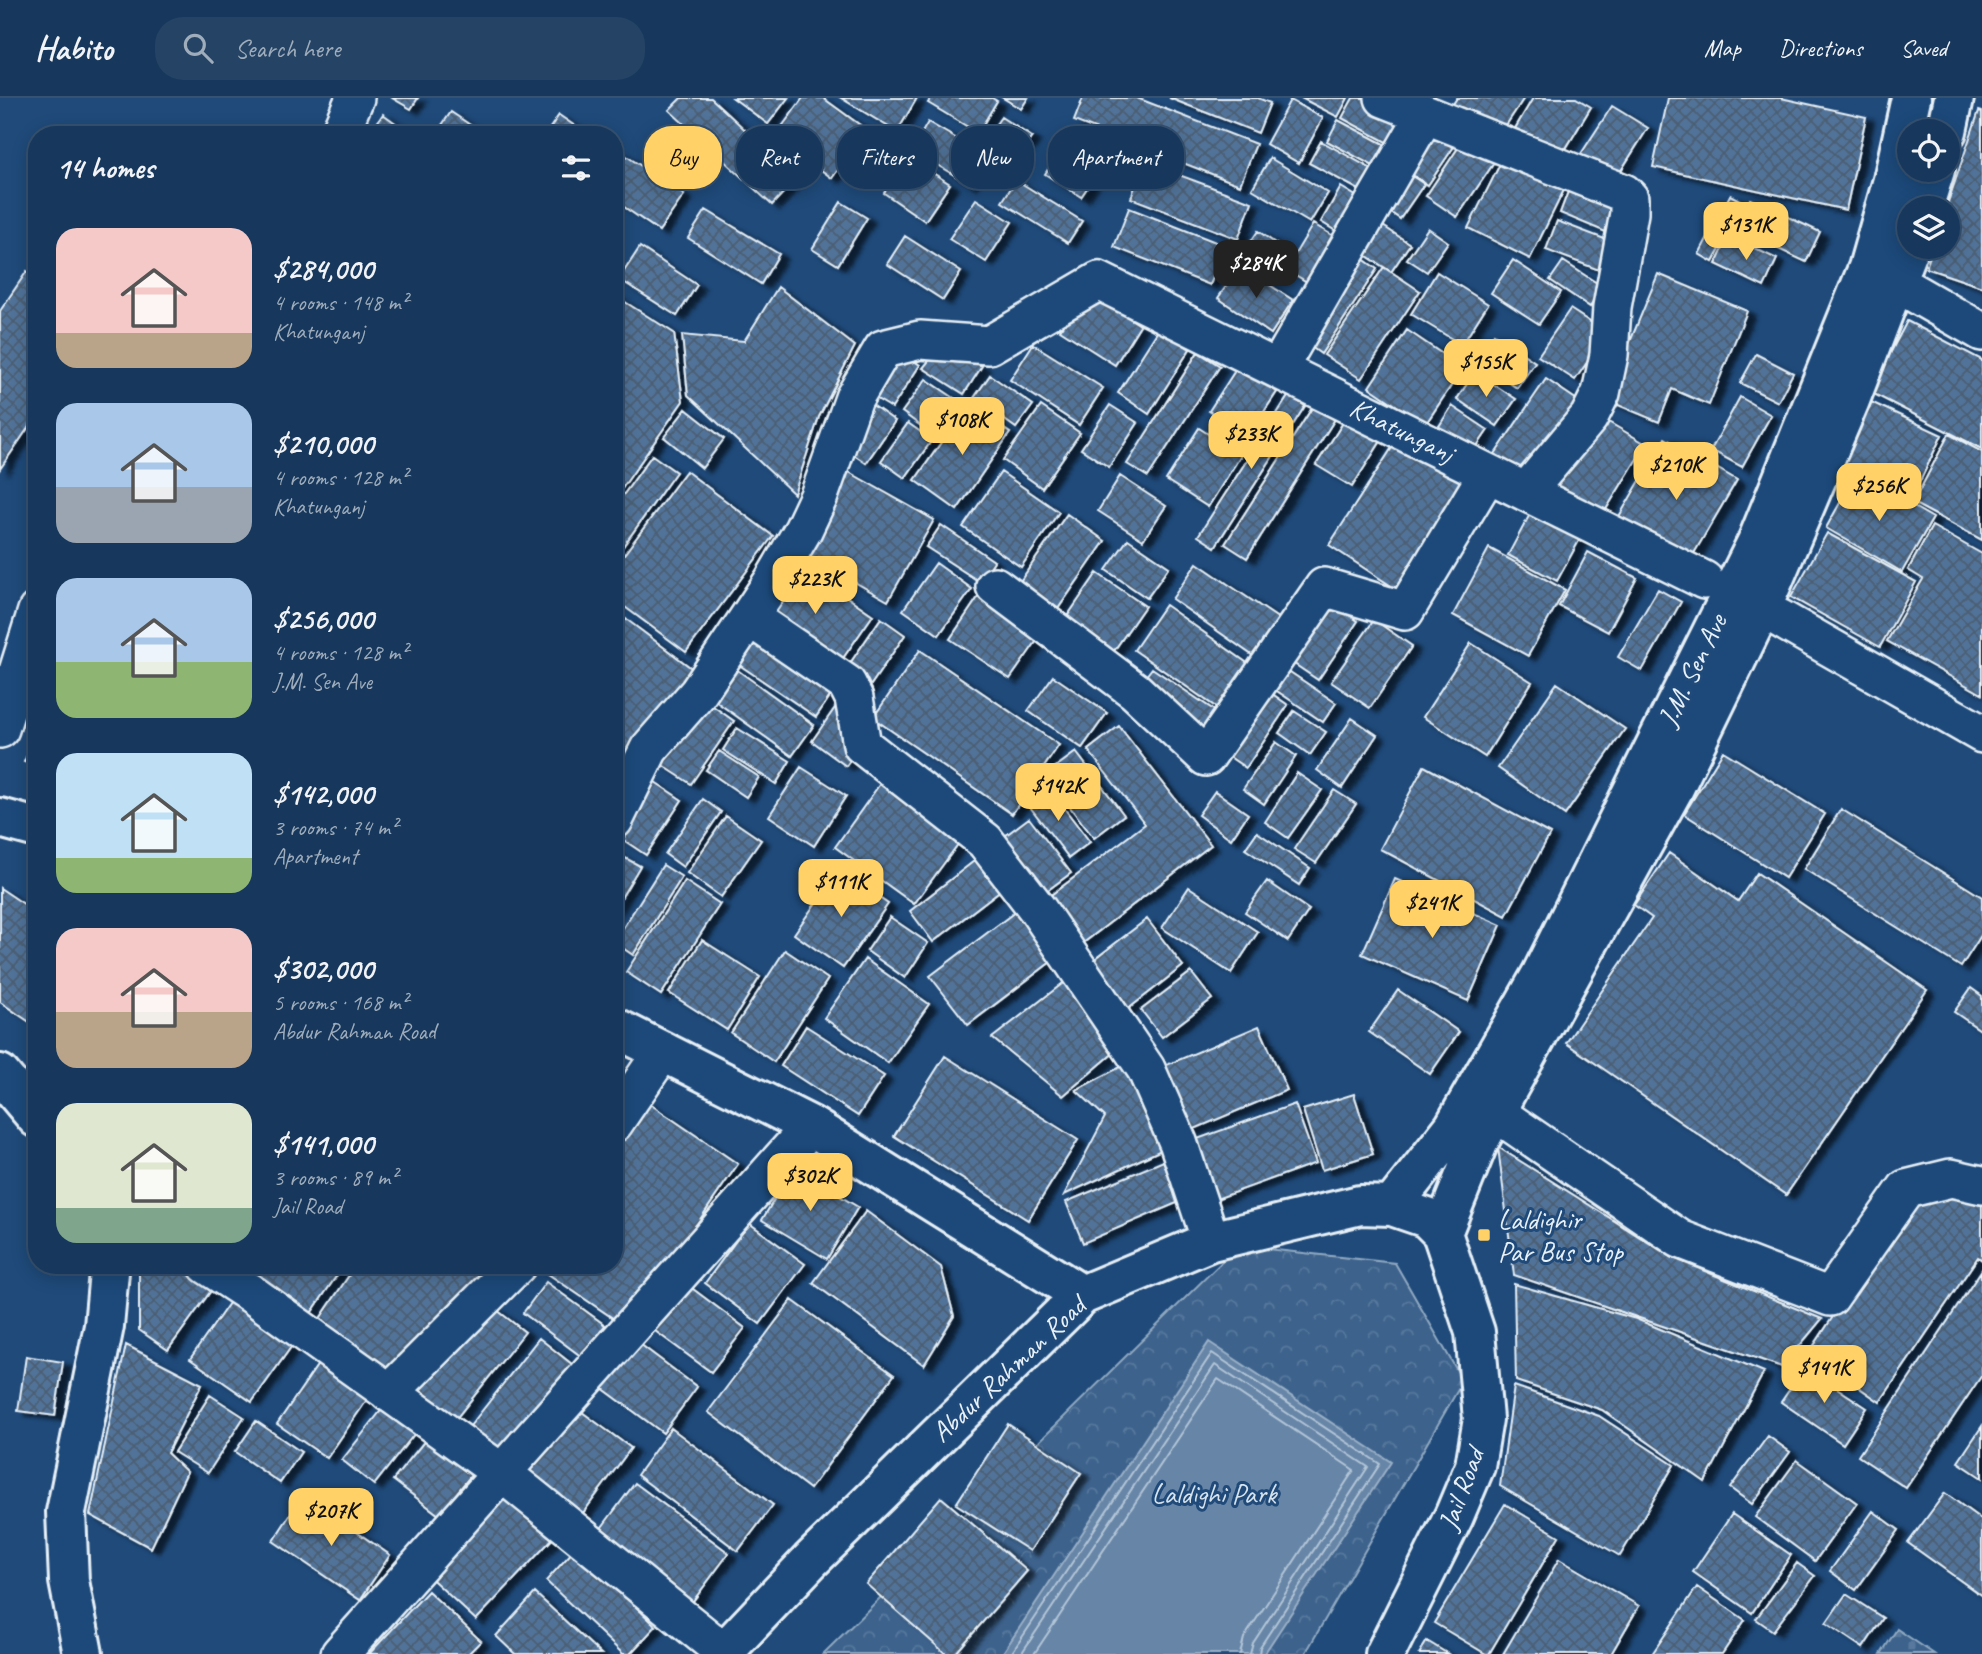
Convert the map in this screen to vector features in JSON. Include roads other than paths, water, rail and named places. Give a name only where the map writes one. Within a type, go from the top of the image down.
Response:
[{"type":"main road","name":"J.M. Sen Ave","points":[[1392,1206],[1454,1127],[1541,975],[1757,542],[1868,268],[1893,180],[1911,98]]},
{"type":"main road","points":[[1950,119],[1954,98]]},
{"type":"main road","name":"J.M. Sen Ave","points":[[1442,1233],[1479,1140],[1674,789],[1762,607],[1850,400],[1904,259]]},
{"type":"main road","points":[[0,818],[28,826]]},
{"type":"main road","points":[[623,1031],[811,1126],[1082,1295]]},
{"type":"main road","points":[[0,1074],[28,1107]]},
{"type":"main road","name":"Abdur Rahman Road","points":[[723,1653],[810,1560],[1082,1295],[1210,1241],[1360,1205],[1392,1206],[1427,1218],[1442,1233]]},
{"type":"main road","name":"Jail Road","points":[[1385,1654],[1454,1516],[1475,1465],[1483,1419],[1475,1332],[1442,1233]]},
{"type":"main road","points":[[83,1654],[69,1581],[66,1512],[104,1326],[109,1274]]},
{"type":"street","points":[[343,126],[355,98]]},
{"type":"street","points":[[1384,98],[1624,193],[1629,198],[1629,213],[1612,307],[1609,355],[1601,393],[1589,417],[1525,492]]},
{"type":"street","points":[[1278,369],[1424,115]]},
{"type":"street","name":"Khatunganj","points":[[749,617],[803,530],[819,496],[855,398],[883,349],[920,340],[989,345],[1099,281],[1704,580]]},
{"type":"street","points":[[1895,285],[1907,289],[1982,332]]},
{"type":"street","points":[[995,586],[1135,691],[1206,757],[1324,587],[1405,611],[1488,473]]},
{"type":"street","points":[[623,778],[698,693],[749,617],[847,684],[854,698],[862,745],[985,841],[1038,910],[1146,1069],[1178,1142],[1210,1241]]},
{"type":"street","points":[[1779,618],[1982,734]]},
{"type":"street","points":[[0,729],[28,640]]},
{"type":"street","points":[[623,1110],[663,1051]]},
{"type":"street","points":[[1495,1112],[1680,1239],[1830,1297],[1906,1189],[1951,1178],[1982,1185]]},
{"type":"street","points":[[340,1654],[811,1126]]},
{"type":"street","points":[[220,1274],[502,1473],[723,1653]]},
{"type":"street","points":[[389,1392],[508,1274]]},
{"type":"water","points":[[1209,1342],[1391,1462],[1264,1654],[1002,1654]]},
{"type":"place","name":"Laldighir Par Bus Stop","points":[[1484,1235]]},
{"type":"park label","name":"Laldighi Park","points":[[1214,1493]]}]
